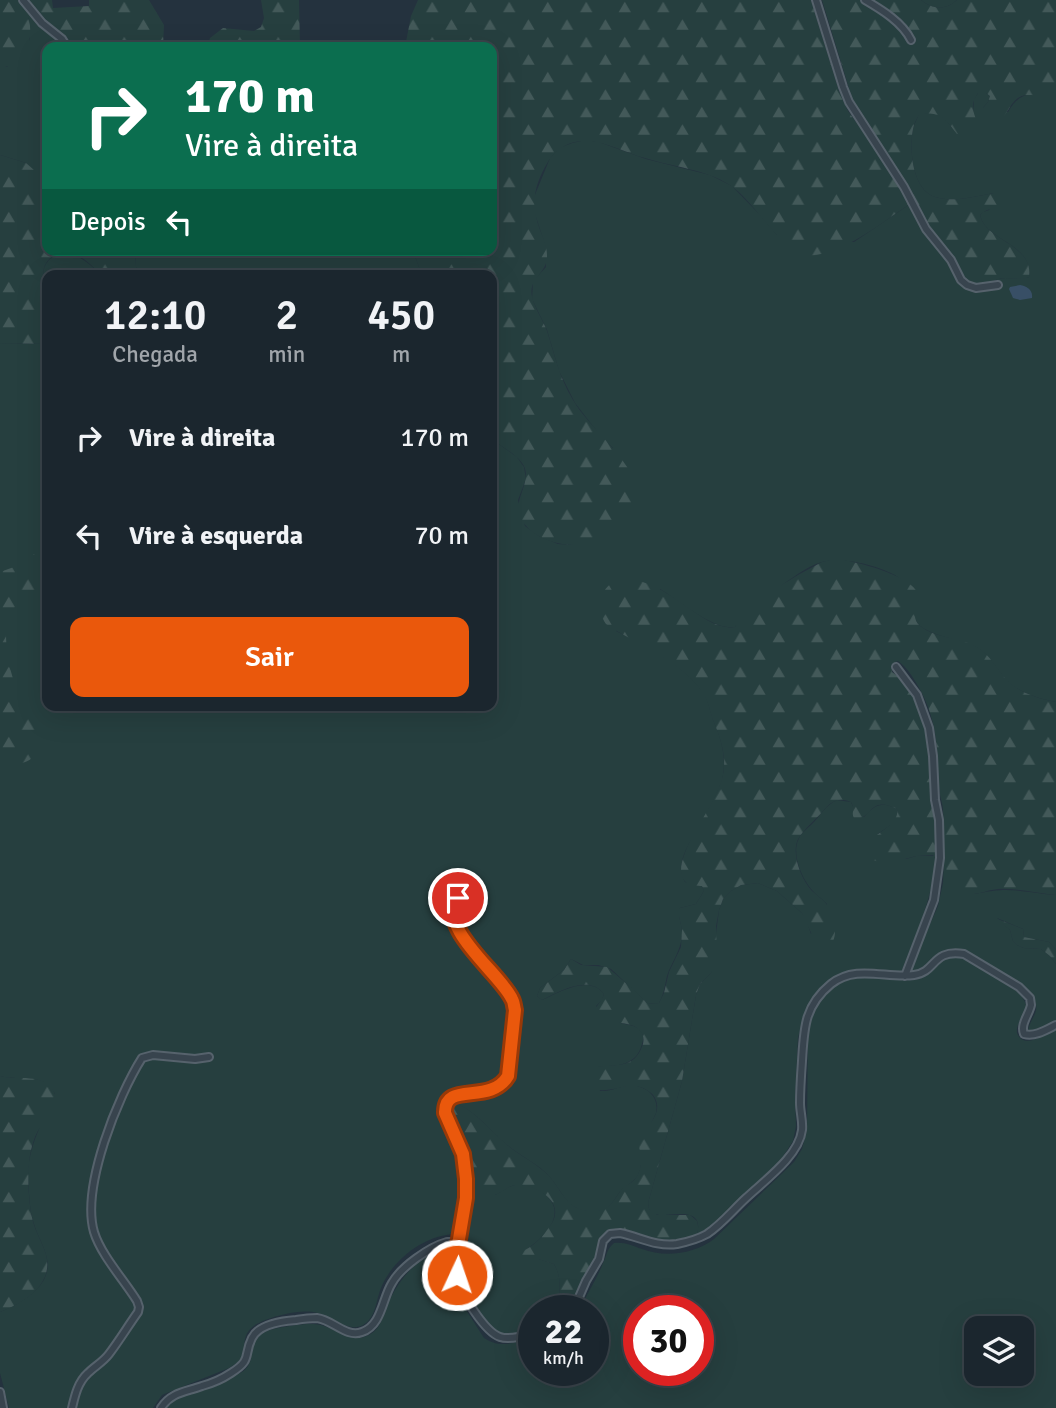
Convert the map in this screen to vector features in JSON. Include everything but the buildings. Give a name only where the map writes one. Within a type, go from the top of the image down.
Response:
[{"type":"street","points":[[23,0],[42,23],[64,42]]},
{"type":"street","points":[[816,0],[849,102],[904,187],[926,229],[967,285],[980,289],[998,285]]},
{"type":"street","points":[[865,0],[893,19],[911,40]]},
{"type":"street","points":[[896,667],[917,695],[929,728],[939,820],[940,858],[934,900],[905,976]]},
{"type":"street","points":[[458,898],[453,911],[461,933],[503,985],[513,1000],[515,1010],[508,1076],[503,1083],[489,1091],[452,1096],[444,1106],[463,1154],[466,1179],[457,1275],[460,1285],[488,1329],[500,1337],[518,1336]]},
{"type":"street","points":[[580,1295],[599,1259],[606,1237],[620,1233],[662,1245],[699,1238],[714,1229],[788,1157],[799,1142],[802,1129],[800,1104],[804,1025],[815,1002],[832,983],[855,974],[905,976],[923,973],[941,956],[964,954],[1020,987],[1027,994],[1031,1005],[1022,1030],[1024,1034],[1037,1034],[1056,1025]]},
{"type":"street","points":[[72,1408],[82,1378],[110,1353],[139,1307],[138,1301],[94,1234],[91,1216],[95,1178],[114,1112],[142,1058],[153,1055],[195,1059],[209,1057]]},
{"type":"street","points":[[161,1408],[164,1402],[175,1394],[215,1382],[238,1368],[246,1360],[252,1338],[263,1328],[293,1320],[317,1318],[350,1332],[362,1332],[375,1322],[392,1282],[406,1265],[442,1244],[452,1242],[458,1245]]},
{"type":"street","points":[[0,1392],[3,1408]]},
{"type":"green space","points":[[0,0],[18,0],[27,15],[30,36],[21,58],[8,66],[0,67]]},
{"type":"green space","points":[[18,0],[28,0],[71,42],[42,42],[42,182],[26,163],[0,155],[0,67],[7,67],[30,39],[29,19]]},
{"type":"green space","points":[[28,0],[52,0],[53,8],[89,6],[89,0],[149,0],[164,25],[163,42],[71,42]]},
{"type":"green space","points":[[261,0],[299,0],[300,42],[209,42],[223,28],[254,31],[261,27],[264,18]]},
{"type":"green space","points":[[418,0],[811,0],[839,91],[848,111],[910,204],[843,246],[815,255],[802,254],[784,242],[739,192],[710,175],[592,141],[569,144],[552,156],[535,194],[535,211],[547,255],[545,267],[533,285],[532,297],[568,391],[581,411],[623,460],[637,487],[639,500],[637,509],[624,525],[593,541],[574,545],[548,540],[534,533],[524,524],[520,515],[520,498],[526,474],[524,466],[497,443],[497,270],[420,270],[415,256],[497,256],[497,42],[406,42],[411,16]]},
{"type":"green space","points":[[822,0],[921,0],[939,8],[957,0],[1056,0],[1056,92],[1021,96],[1005,115],[997,119],[983,113],[990,96],[978,93],[973,103],[979,131],[977,133],[957,134],[941,117],[926,114],[919,115],[912,137],[914,168],[927,193],[942,199],[994,193],[1001,193],[1006,197],[980,215],[990,231],[1024,257],[1029,266],[1029,277],[1001,278],[980,286],[971,284],[962,275],[952,255],[932,232],[852,98]]},
{"type":"green space","points":[[921,0],[957,0],[939,8]]},
{"type":"green space","points":[[1056,92],[1056,702],[1030,695],[1012,685],[980,649],[920,626],[914,616],[919,600],[911,589],[901,579],[874,567],[841,560],[812,566],[776,590],[735,627],[726,627],[707,620],[660,589],[616,631],[663,657],[685,673],[707,699],[723,751],[722,780],[686,849],[682,866],[685,882],[702,886],[704,891],[696,904],[680,908],[681,941],[659,1003],[647,1003],[611,969],[598,965],[583,965],[571,959],[564,970],[540,988],[537,996],[542,1000],[574,987],[591,985],[604,994],[596,1006],[613,1019],[637,1027],[642,1033],[639,1052],[630,1061],[598,1067],[600,1091],[637,1086],[650,1092],[655,1099],[656,1113],[647,1133],[640,1170],[636,1177],[605,1209],[578,1209],[569,1203],[541,1169],[507,1145],[475,1115],[452,1103],[486,1099],[504,1091],[513,1072],[520,1017],[517,997],[511,986],[469,937],[462,924],[458,911],[461,898],[455,895],[450,906],[451,919],[457,934],[509,1002],[505,1056],[496,1081],[490,1085],[452,1088],[446,1091],[440,1104],[442,1117],[456,1148],[460,1170],[456,1234],[432,1239],[402,1258],[386,1277],[373,1313],[363,1325],[350,1327],[319,1313],[307,1312],[289,1313],[265,1320],[249,1330],[244,1352],[237,1363],[162,1395],[153,1408],[9,1408],[0,1373],[0,1312],[35,1291],[46,1275],[46,1255],[32,1219],[28,1176],[33,1144],[55,1094],[44,1082],[0,1076],[0,343],[42,344],[42,711],[497,711],[497,443],[517,457],[524,467],[526,479],[518,500],[525,526],[558,544],[575,545],[613,448],[575,403],[559,371],[547,330],[532,299],[533,281],[546,267],[546,248],[533,208],[534,197],[550,158],[559,148],[585,140],[710,175],[732,186],[777,235],[854,242],[910,204],[925,235],[945,257],[960,284],[982,291],[999,287],[997,279],[1029,277],[1028,266],[1017,249],[984,224],[980,215],[989,210],[994,193],[942,199],[927,193],[921,186],[912,157],[914,125],[919,114],[929,113],[942,117],[952,128],[973,113],[974,99],[978,93],[990,96],[983,108],[1008,112],[1018,99],[1028,95]]},
{"type":"green space","points":[[0,155],[26,163],[42,181],[42,256],[53,256],[42,270],[42,344],[0,343]]},
{"type":"green space","points":[[76,256],[95,270],[44,270],[53,257]]},
{"type":"green space","points":[[78,256],[135,256],[138,270],[95,270]]},
{"type":"green space","points":[[135,256],[415,256],[420,270],[138,270]]},
{"type":"green space","points":[[42,543],[42,602],[23,604],[11,610],[6,629],[7,653],[17,689],[41,725],[42,739],[32,758],[15,764],[1,762],[0,572],[28,562]]},
{"type":"green space","points":[[835,559],[855,562],[907,582],[916,589],[919,597],[915,619],[920,626],[933,633],[975,646],[1018,689],[1056,702],[1056,895],[1005,889],[970,894],[953,884],[945,865],[943,808],[932,720],[925,699],[912,676],[898,661],[893,663],[892,672],[904,683],[913,697],[925,730],[935,828],[935,855],[916,856],[886,864],[873,860],[868,851],[869,844],[892,823],[897,809],[881,804],[865,816],[854,818],[851,802],[839,800],[829,805],[803,832],[796,845],[798,866],[804,879],[831,913],[835,928],[833,941],[822,943],[814,939],[802,913],[777,891],[758,883],[741,885],[723,899],[716,926],[717,959],[696,995],[682,1081],[648,1203],[649,1209],[657,1215],[690,1215],[697,1221],[698,1232],[689,1237],[663,1242],[621,1230],[610,1231],[598,1244],[595,1261],[578,1295],[559,1295],[559,1281],[554,1264],[538,1259],[510,1257],[529,1248],[545,1233],[554,1218],[555,1208],[552,1202],[536,1189],[517,1185],[492,1196],[482,1192],[473,1178],[465,1148],[451,1117],[450,1104],[455,1103],[469,1110],[510,1147],[543,1170],[567,1201],[578,1208],[598,1211],[605,1208],[635,1179],[641,1164],[639,1142],[655,1116],[655,1098],[643,1088],[635,1086],[596,1089],[590,1086],[585,1078],[592,1068],[622,1064],[634,1059],[643,1044],[642,1033],[634,1026],[596,1016],[604,994],[591,985],[574,986],[542,1000],[537,996],[540,988],[564,970],[571,959],[581,965],[607,967],[647,1003],[659,1003],[681,947],[682,930],[678,911],[696,904],[704,891],[702,886],[687,883],[682,877],[681,867],[688,845],[717,792],[724,766],[724,754],[707,701],[696,684],[673,664],[606,624],[600,611],[601,598],[614,582],[637,581],[667,594],[709,621],[735,627],[752,603],[822,562]]},
{"type":"green space","points":[[837,800],[851,802],[853,813],[864,817],[879,806],[887,805],[897,809],[895,821],[878,834],[906,859],[933,856],[936,851],[924,914],[901,973],[874,971],[835,978],[815,994],[804,1015],[798,1038],[796,1126],[793,1141],[780,1161],[734,1206],[704,1233],[692,1237],[698,1230],[694,1217],[683,1214],[655,1214],[649,1209],[648,1203],[682,1081],[696,995],[700,984],[711,973],[719,910],[723,899],[731,891],[741,885],[758,883],[777,891],[802,913],[811,934],[827,904],[804,878],[798,865],[797,844],[803,832]]},
{"type":"green space","points":[[944,855],[947,870],[975,894],[1007,890],[1056,895],[1056,950],[1049,942],[1024,937],[1023,929],[997,918],[1010,930],[1017,945],[1041,949],[1056,964],[1056,1023],[1041,1030],[1028,1031],[1036,1009],[1032,996],[1006,975],[965,952],[944,952],[926,967],[908,974],[938,906],[943,883]]},
{"type":"green space","points":[[995,918],[1023,929],[1024,937],[1049,942],[1056,950],[1056,964],[1041,949],[1017,945],[1010,930]]},
{"type":"green space","points":[[956,957],[964,959],[985,969],[1016,990],[1026,1005],[1017,1030],[1022,1039],[1026,1041],[1037,1038],[1056,1027],[1056,1408],[165,1408],[181,1397],[242,1372],[249,1365],[257,1338],[270,1330],[314,1324],[351,1337],[369,1335],[380,1324],[390,1299],[406,1274],[423,1259],[444,1249],[453,1250],[453,1274],[459,1299],[484,1338],[498,1344],[518,1342],[518,1386],[609,1386],[609,1295],[587,1295],[611,1245],[629,1244],[651,1252],[670,1254],[698,1248],[714,1239],[794,1162],[802,1149],[807,1130],[808,1022],[823,995],[831,987],[850,979],[919,979],[945,960]]},
{"type":"green space","points":[[0,1076],[44,1082],[54,1092],[56,1103],[36,1135],[30,1155],[30,1209],[46,1255],[45,1275],[41,1284],[27,1298],[0,1312]]},
{"type":"green space","points":[[463,1142],[472,1177],[495,1195],[512,1186],[529,1186],[551,1200],[554,1209],[551,1226],[545,1234],[521,1253],[554,1264],[559,1275],[559,1295],[518,1295],[518,1335],[509,1336],[495,1331],[476,1309],[462,1283],[461,1243],[466,1164]]},
{"type":"water","points":[[1020,285],[1029,289],[1032,298],[1013,298],[1010,287]]},
{"type":"route","points":[[457,1275],[466,1179],[463,1154],[444,1106],[452,1096],[489,1091],[503,1083],[508,1076],[515,1010],[513,1000],[503,985],[461,933],[453,911],[458,898]]}]
